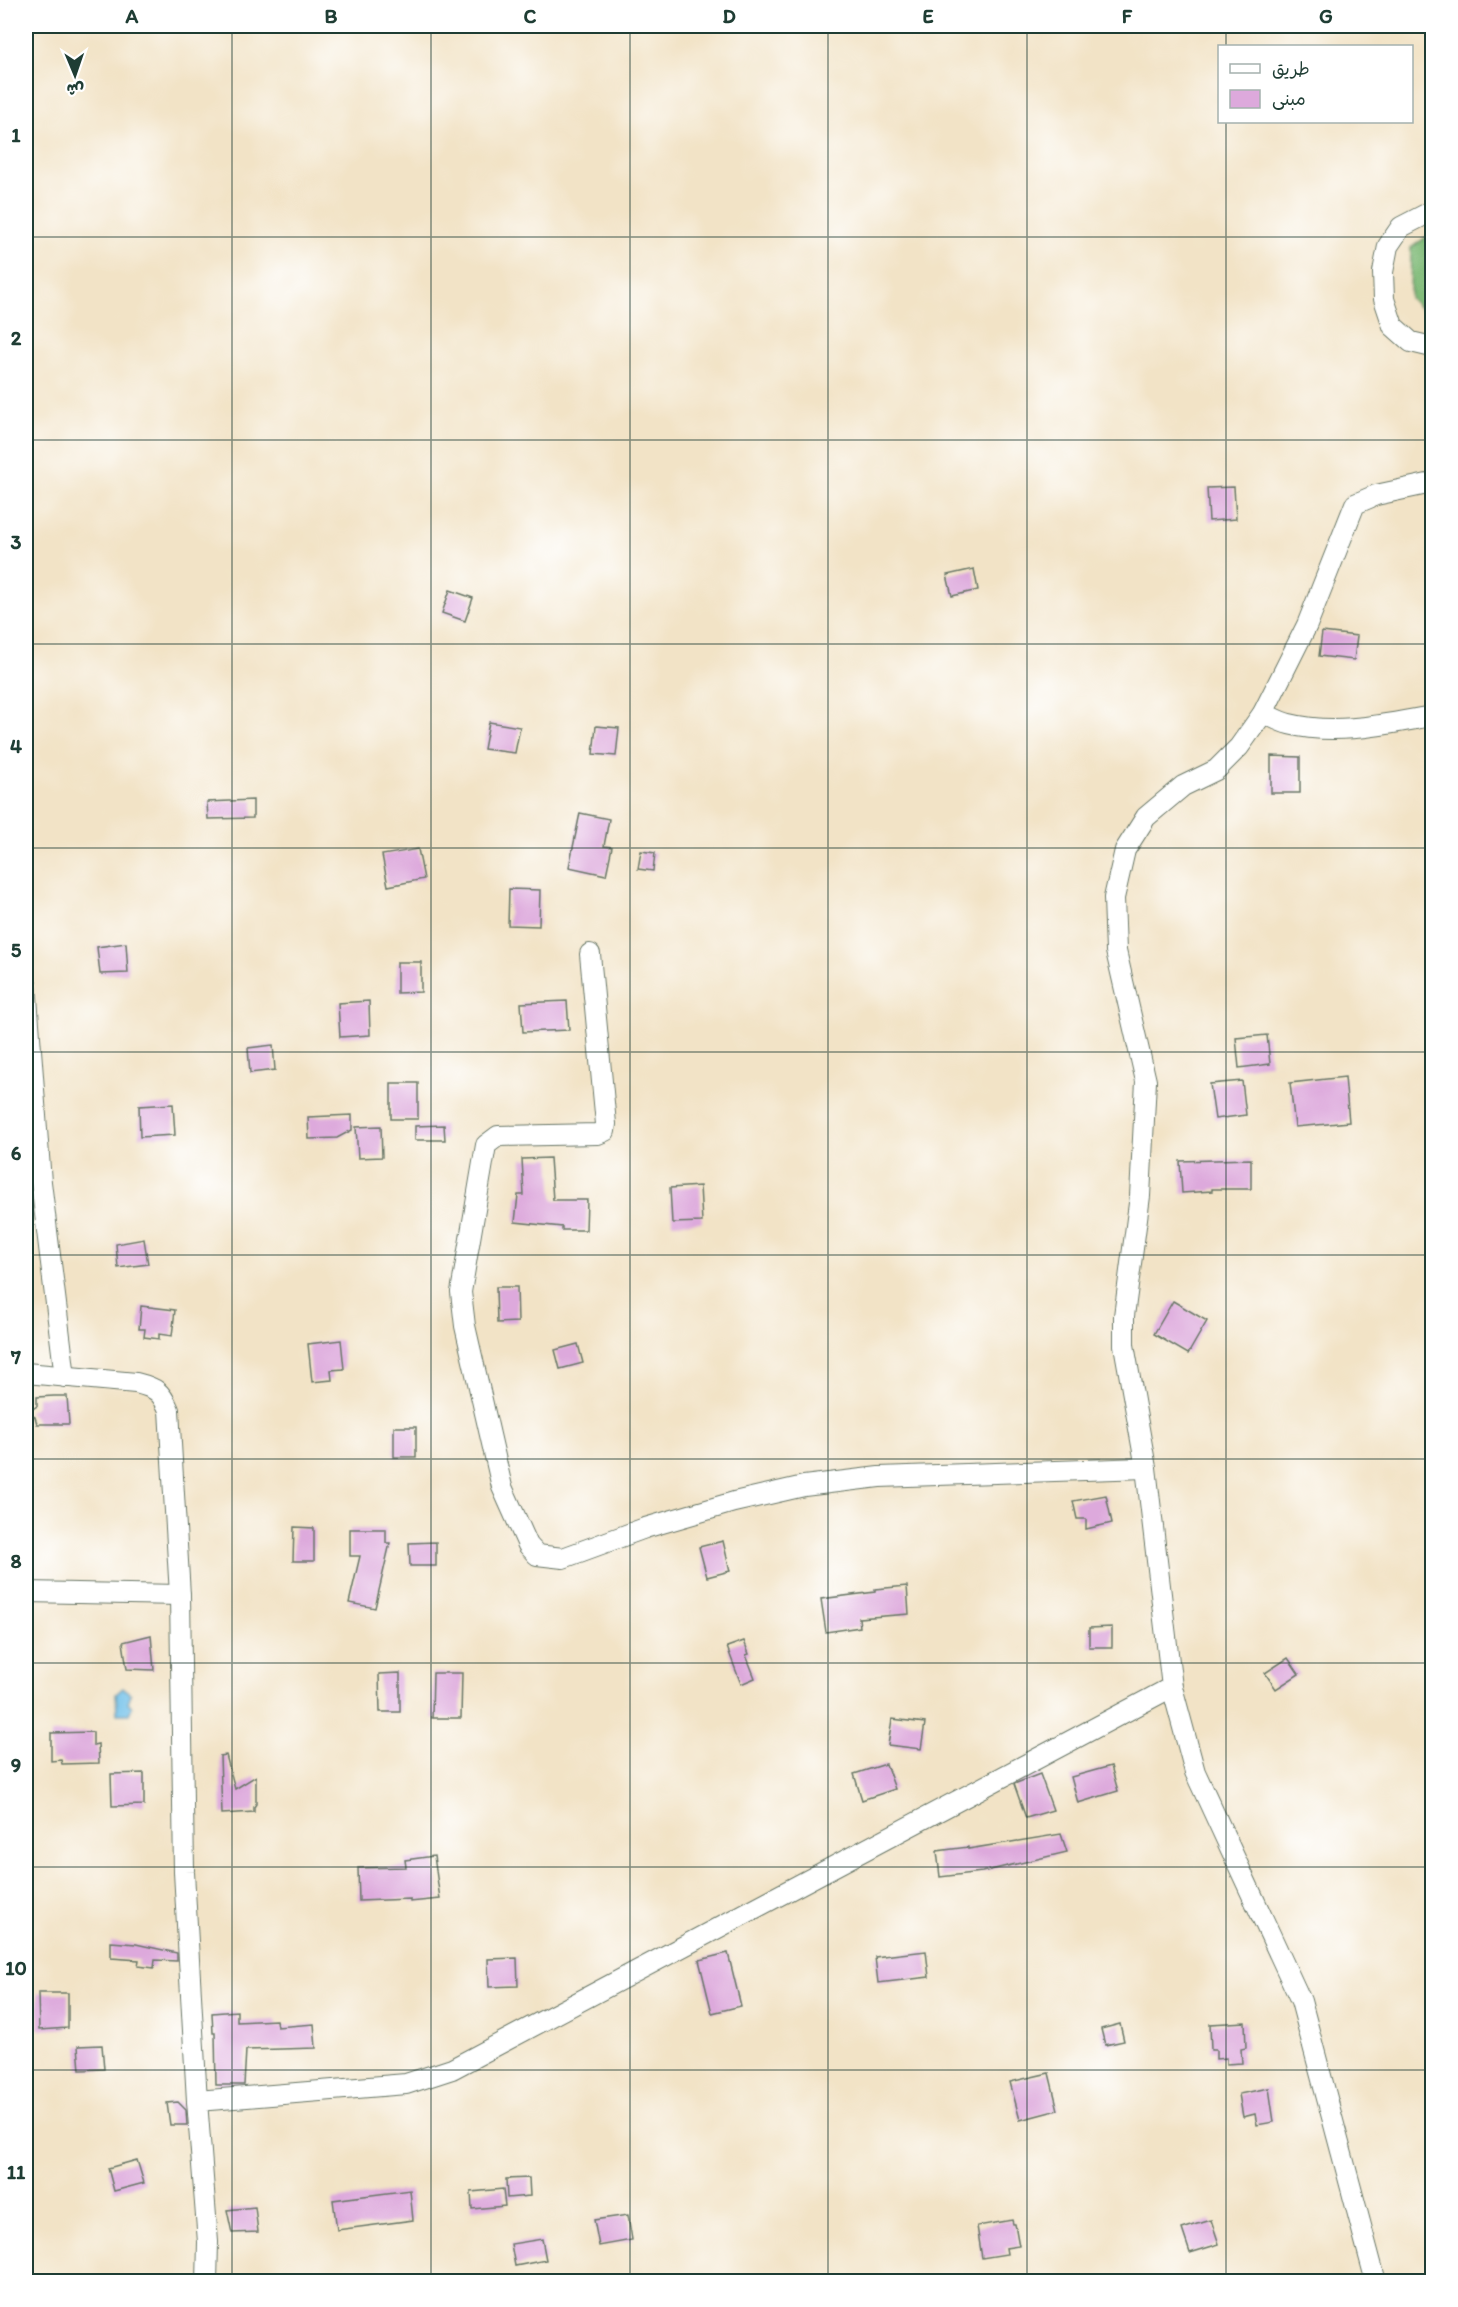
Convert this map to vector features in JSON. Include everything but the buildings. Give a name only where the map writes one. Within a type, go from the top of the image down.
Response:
[{"type":"street","points":[[1432,212],[1401,227],[1388,246],[1383,272],[1384,299],[1393,326],[1411,342],[1432,347]]},
{"type":"street","points":[[1376,2282],[1301,2001],[1195,1772],[1172,1687],[1146,1468],[1124,1335],[1124,1316],[1140,1196],[1146,1081],[1116,951],[1114,898],[1125,849],[1146,817],[1183,786],[1216,770],[1239,747],[1263,713],[1307,625],[1355,504],[1376,495],[1432,483]]},
{"type":"street","points":[[1263,713],[1288,724],[1325,729],[1361,728],[1432,716]]},
{"type":"street","points":[[590,954],[605,1131],[597,1134],[498,1136],[486,1145],[461,1292],[465,1326],[502,1487],[528,1545],[537,1554],[563,1558],[645,1528],[804,1486],[879,1477],[1146,1468]]},
{"type":"street","points":[[26,984],[41,1182],[65,1377]]},
{"type":"street","points":[[26,1373],[149,1386],[162,1394],[169,1410],[180,1595],[184,1872],[197,2101],[208,2242],[207,2282]]},
{"type":"street","points":[[26,1592],[180,1595]]},
{"type":"street","points":[[197,2101],[406,2084],[452,2069],[1172,1687]]},
{"type":"green space","points":[[1432,233],[1432,321],[1410,298],[1411,248]]},
{"type":"water","points":[[123,1688],[131,1694],[128,1702],[132,1707],[129,1714],[117,1714],[116,1694]]}]
